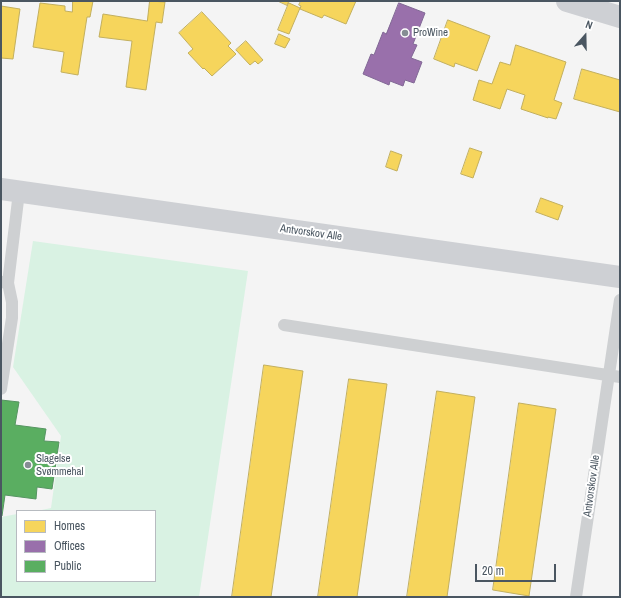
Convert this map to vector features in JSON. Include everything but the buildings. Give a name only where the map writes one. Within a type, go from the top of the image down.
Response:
[{"type":"street","points":[[567,1],[620,17]]},
{"type":"street","name":"Antvorskov Alle","points":[[10,191],[620,277]]},
{"type":"lane","points":[[1,389],[12,318],[12,302],[5,283],[10,191]]},
{"type":"lane","name":"Antvorskov Alle","points":[[576,597],[614,376],[620,300]]},
{"type":"lane","points":[[284,325],[614,376]]},
{"type":"green space","points":[[33,241],[248,271],[199,597],[1,597],[1,517],[16,514],[16,582],[156,582],[156,510],[42,510],[51,508],[61,436],[13,367]]},
{"type":"place","name":"ProWine","points":[[405,33]]},
{"type":"place","name":"Slagelse Svømmehal","points":[[28,465]]}]
